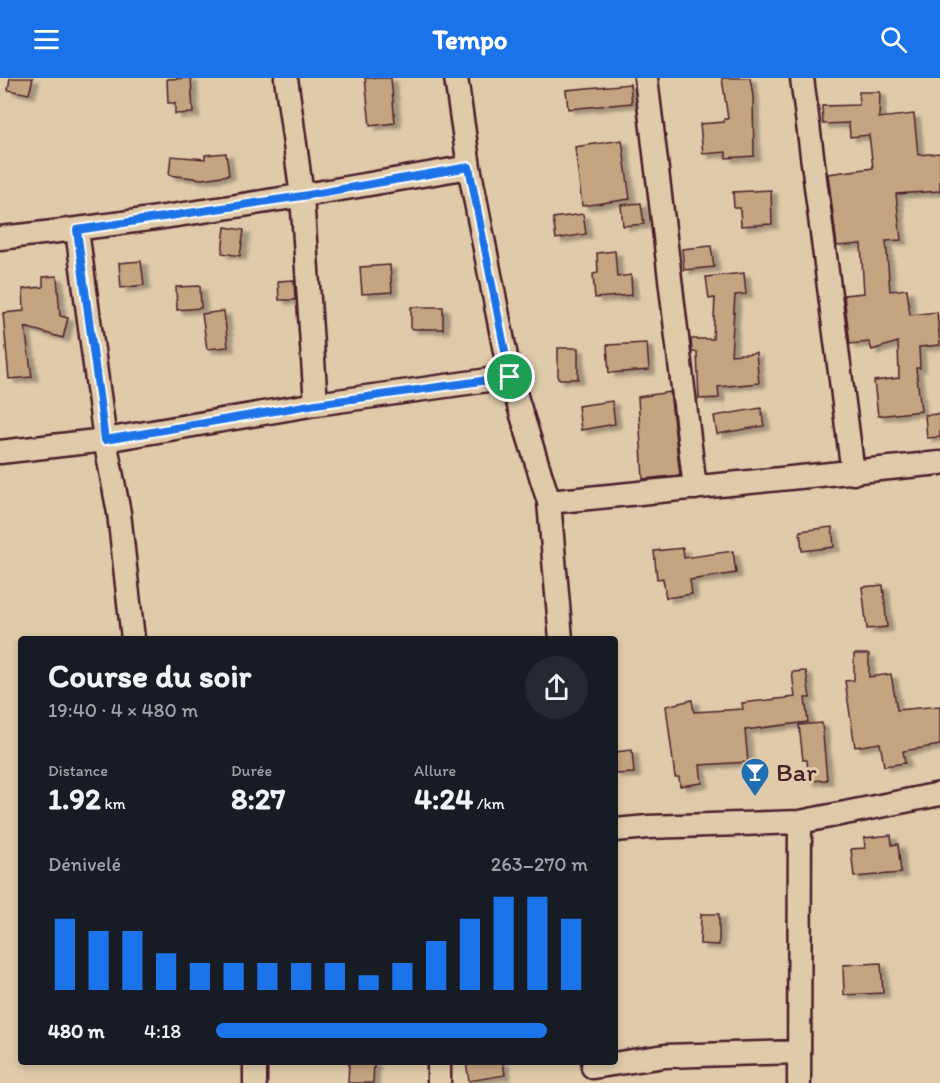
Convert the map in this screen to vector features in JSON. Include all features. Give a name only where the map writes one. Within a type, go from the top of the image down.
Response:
[{"type":"street","points":[[286,78],[302,196],[316,404]]},
{"type":"street","points":[[456,78],[469,167],[510,377],[549,501],[561,636]]},
{"type":"street","points":[[646,78],[695,488]]},
{"type":"street","points":[[802,78],[853,473]]},
{"type":"street","points":[[0,238],[77,230],[302,196],[469,167]]},
{"type":"street","points":[[77,230],[105,440],[119,513],[133,636]]},
{"type":"street","points":[[0,452],[105,440],[316,404],[510,377]]},
{"type":"street","points":[[549,501],[940,463]]},
{"type":"street","points":[[618,830],[800,822],[940,794]]},
{"type":"street","points":[[799,1083],[800,822]]},
{"type":"street","points":[[593,1071],[665,1056],[799,1052]]},
{"type":"street","points":[[255,1065],[255,1083]]},
{"type":"street","points":[[439,1065],[439,1083]]},
{"type":"building","points":[[10,78],[33,78],[29,94],[8,90]]},
{"type":"building","points":[[191,78],[193,113],[175,114],[175,103],[168,103],[167,79]]},
{"type":"building","points":[[365,78],[391,78],[395,123],[370,126]]},
{"type":"building","points":[[722,78],[750,78],[753,96],[754,156],[726,158],[726,152],[703,154],[700,124],[724,122],[724,119],[728,119]]},
{"type":"building","points":[[630,84],[632,103],[568,109],[566,90]]},
{"type":"building","points":[[859,92],[880,92],[879,118],[914,114],[918,155],[940,153],[940,191],[896,194],[901,240],[886,241],[890,291],[907,289],[910,315],[937,312],[940,345],[919,347],[920,368],[916,368],[921,411],[878,416],[874,381],[899,378],[898,342],[872,350],[869,342],[850,344],[844,295],[864,293],[861,244],[837,246],[828,174],[873,168],[869,135],[850,137],[849,123],[823,124],[822,106],[859,105]]},
{"type":"building","points":[[622,140],[630,199],[582,206],[575,147]]},
{"type":"building","points":[[226,153],[229,175],[202,179],[169,175],[171,156],[205,159],[205,155]]},
{"type":"building","points":[[771,190],[772,224],[741,226],[740,208],[734,208],[733,192]]},
{"type":"building","points":[[641,203],[644,224],[623,226],[621,205]]},
{"type":"building","points":[[583,214],[586,234],[556,239],[553,218]]},
{"type":"building","points":[[225,227],[244,230],[240,256],[222,253]]},
{"type":"building","points":[[711,246],[714,267],[684,270],[682,249]]},
{"type":"building","points":[[615,251],[617,277],[631,275],[632,295],[595,298],[593,274],[598,273],[597,253]]},
{"type":"building","points":[[141,261],[144,285],[121,288],[119,263]]},
{"type":"building","points":[[390,265],[392,292],[362,294],[360,267]]},
{"type":"building","points":[[744,273],[746,294],[735,295],[731,355],[756,353],[759,383],[718,387],[719,398],[699,399],[697,352],[692,352],[691,339],[713,339],[715,298],[709,299],[706,277]]},
{"type":"building","points":[[57,276],[60,316],[68,318],[63,338],[25,327],[32,377],[9,379],[3,313],[24,311],[23,289],[43,287],[43,277]]},
{"type":"building","points":[[294,280],[295,300],[279,300],[278,281]]},
{"type":"building","points":[[200,286],[201,308],[177,310],[176,287]]},
{"type":"building","points":[[411,307],[443,307],[443,329],[411,329]]},
{"type":"building","points":[[224,311],[228,347],[207,349],[202,314]]},
{"type":"building","points":[[647,343],[649,370],[609,373],[607,345]]},
{"type":"building","points":[[558,348],[578,348],[578,379],[558,379]]},
{"type":"building","points":[[670,392],[680,475],[643,479],[638,397]]},
{"type":"building","points":[[612,401],[615,424],[581,430],[578,406]]},
{"type":"building","points":[[761,408],[764,426],[717,434],[714,416]]},
{"type":"building","points":[[940,414],[940,437],[927,438],[925,415]]},
{"type":"building","points":[[832,527],[834,547],[802,551],[800,531]]},
{"type":"building","points":[[683,548],[684,558],[733,551],[736,573],[690,580],[692,594],[666,598],[663,578],[657,579],[654,551]]},
{"type":"building","points":[[883,585],[887,627],[867,629],[862,587]]},
{"type":"building","points":[[854,654],[869,654],[869,677],[891,674],[897,710],[940,706],[940,745],[903,751],[905,763],[884,766],[880,743],[855,747],[845,681],[854,680]]},
{"type":"building","points":[[806,671],[810,698],[805,698],[808,722],[745,730],[748,762],[700,765],[702,783],[680,786],[679,777],[675,777],[666,706],[692,700],[694,712],[743,709],[742,703],[795,697],[792,672]]},
{"type":"building","points":[[822,723],[827,780],[809,781],[807,760],[803,760],[799,725]]},
{"type":"building","points":[[632,750],[634,773],[618,774],[618,752]]},
{"type":"building","points":[[891,835],[892,845],[898,844],[901,873],[854,877],[851,849],[865,848],[864,838]]},
{"type":"building","points":[[701,914],[719,914],[719,945],[700,944]]},
{"type":"building","points":[[881,963],[883,993],[844,995],[843,965]]},
{"type":"building","points":[[349,1065],[374,1065],[373,1083],[348,1083]]},
{"type":"building","points":[[466,1065],[503,1065],[505,1075],[469,1081]]},
{"type":"place","name":"Bar","points":[[755,798]]},
{"type":"route","points":[[469,167],[510,377],[316,404],[105,440],[77,230],[302,196],[469,167]]}]
